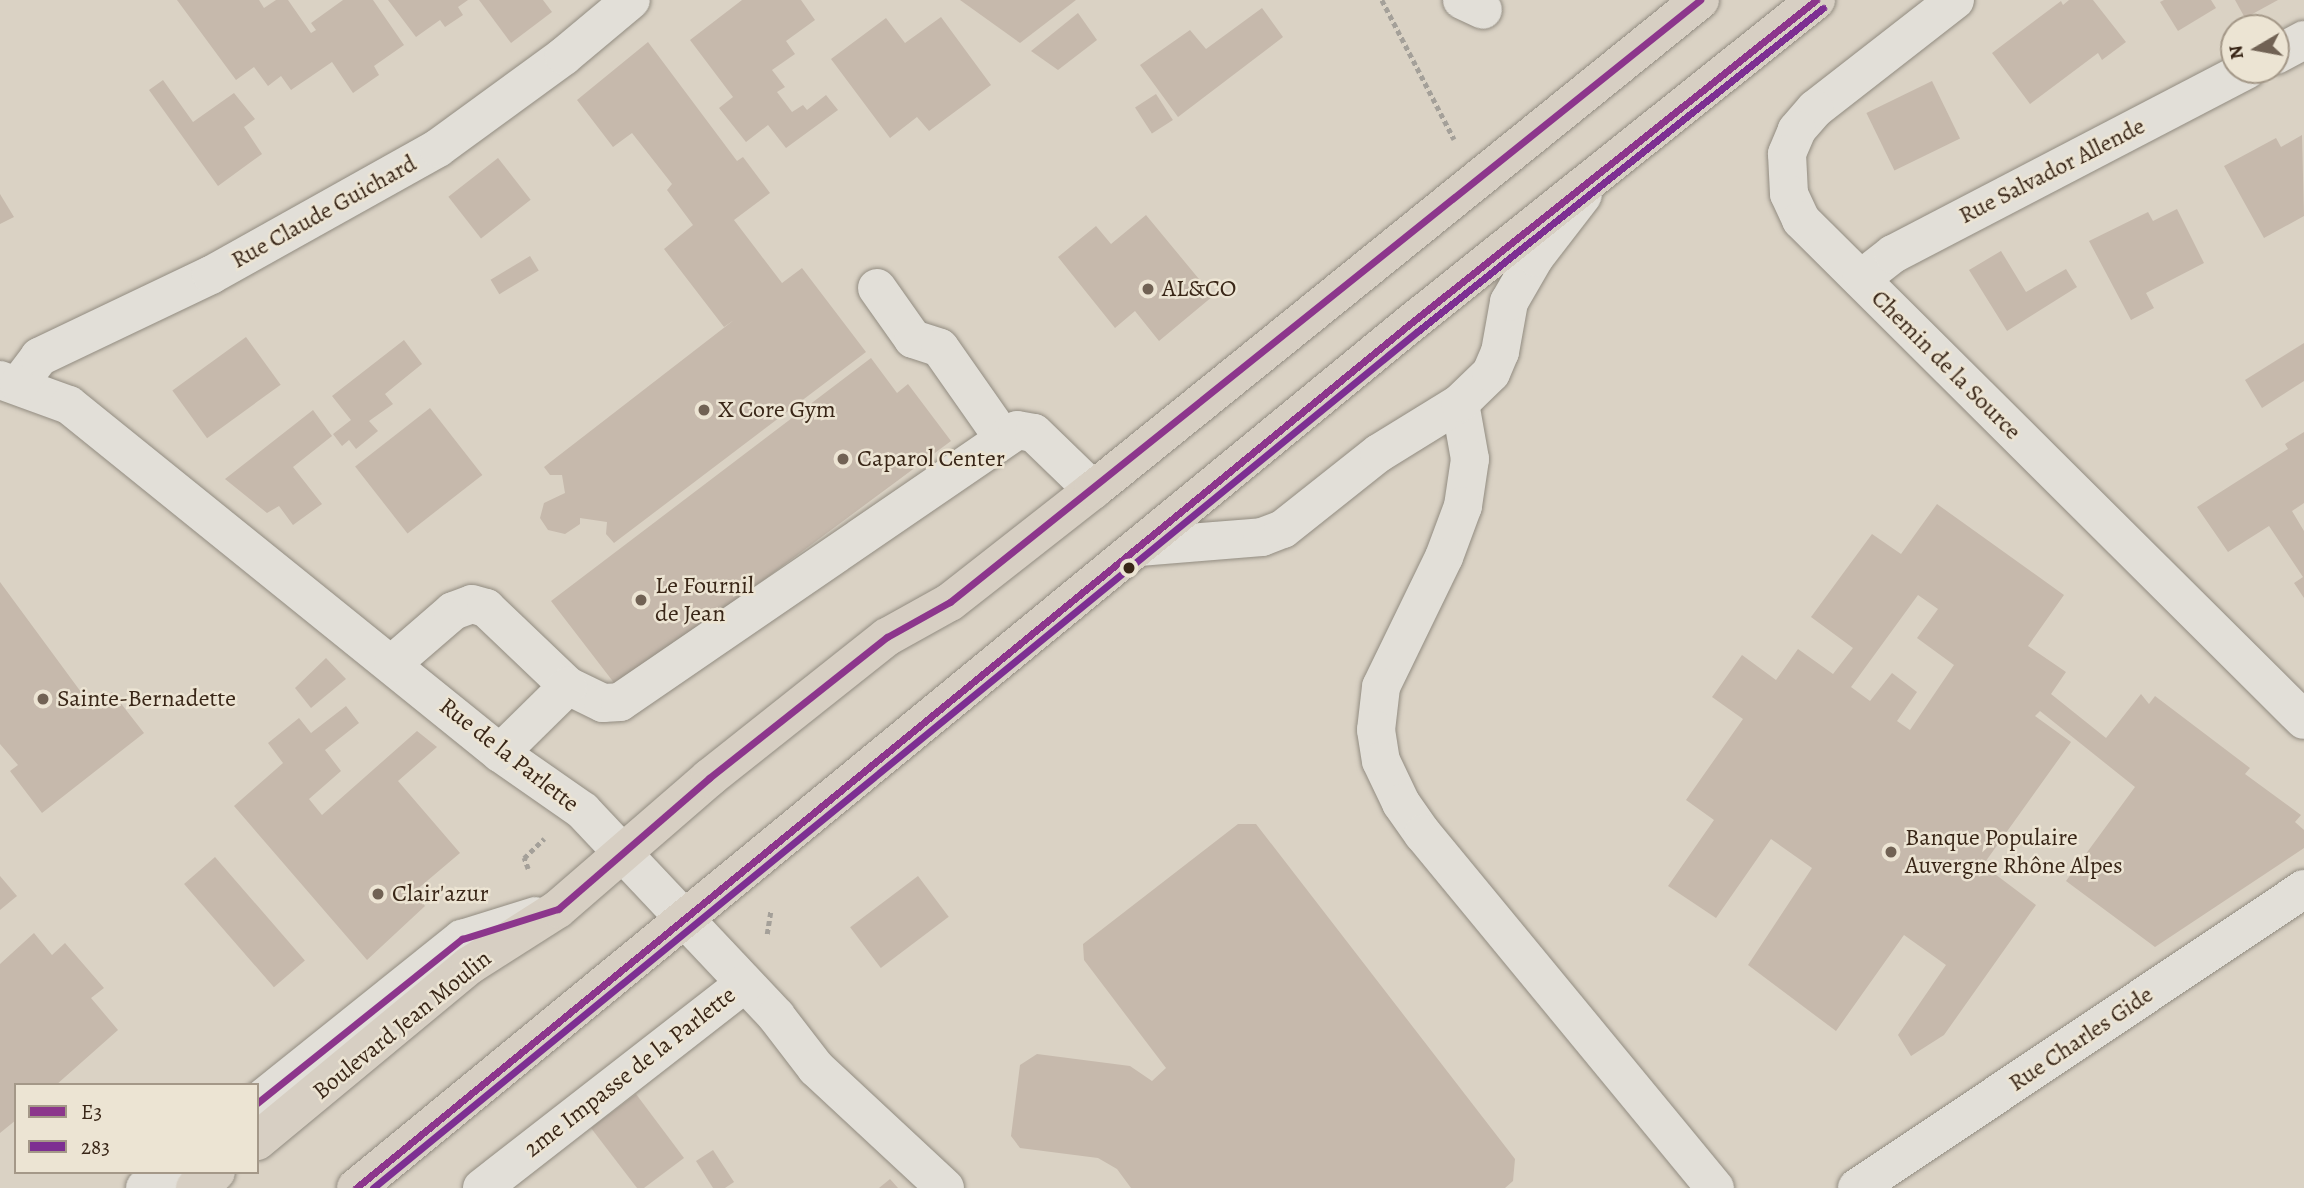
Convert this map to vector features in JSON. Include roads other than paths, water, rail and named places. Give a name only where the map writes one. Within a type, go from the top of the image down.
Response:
[{"type":"main road","name":"Boulevard Jean Moulin","points":[[259,1139],[470,965],[558,909],[887,636],[950,602],[1093,490],[1700,0]]},
{"type":"main road","points":[[356,1188],[615,979],[682,916],[1816,0]]},
{"type":"main road","points":[[195,1188],[213,1174]]},
{"type":"street","name":"Rue Claude Guichard","points":[[10,382],[39,357],[211,275],[438,148],[564,57],[631,0]]},
{"type":"street","name":"Chemin de la Source","points":[[1955,0],[1815,109],[1797,130],[1787,154],[1789,194],[1801,220],[2304,720]]},
{"type":"street","name":"Rue Salvador Allende","points":[[1861,279],[1893,254],[2220,84]]},
{"type":"street","points":[[1139,547],[1262,537],[1283,529],[1379,453],[1460,403],[1491,373],[1500,352],[1509,302],[1535,257],[1600,172]]},
{"type":"street","points":[[877,288],[913,339],[940,348],[1003,438]]},
{"type":"street","name":"Rue de la Parlette","points":[[10,382],[79,413],[393,663],[500,753],[583,811],[745,983],[816,1068],[945,1188]]},
{"type":"street","points":[[1460,403],[1470,459],[1463,506],[1444,557],[1381,687],[1376,730],[1381,761],[1401,803],[1423,834],[1715,1188]]},
{"type":"street","points":[[393,663],[453,611],[472,604],[486,608],[568,686],[603,703],[620,702],[640,691],[1003,438],[1026,429],[1034,433],[1093,490]]},
{"type":"street","points":[[500,753],[568,686]]},
{"type":"street","name":"Rue Charles Gide","points":[[1865,1186],[2304,889]]},
{"type":"street","points":[[259,1101],[462,939],[558,909]]},
{"type":"street","name":"2me Impasse de la Parlette","points":[[482,1188],[745,983]]},
{"type":"street","points":[[145,1188],[168,1174]]},
{"type":"place","name":"AL&CO","points":[[1148,289]]},
{"type":"place","name":"X Core Gym","points":[[704,410]]},
{"type":"place","name":"Caparol Center","points":[[843,459]]},
{"type":"place","name":"Le Fournil de Jean","points":[[641,600]]},
{"type":"place","name":"Sainte-Bernadette","points":[[43,699]]},
{"type":"place","name":"Banque Populaire Auvergne Rhône Alpes","points":[[1891,852]]},
{"type":"place","name":"Clair'azur","points":[[378,894]]}]
